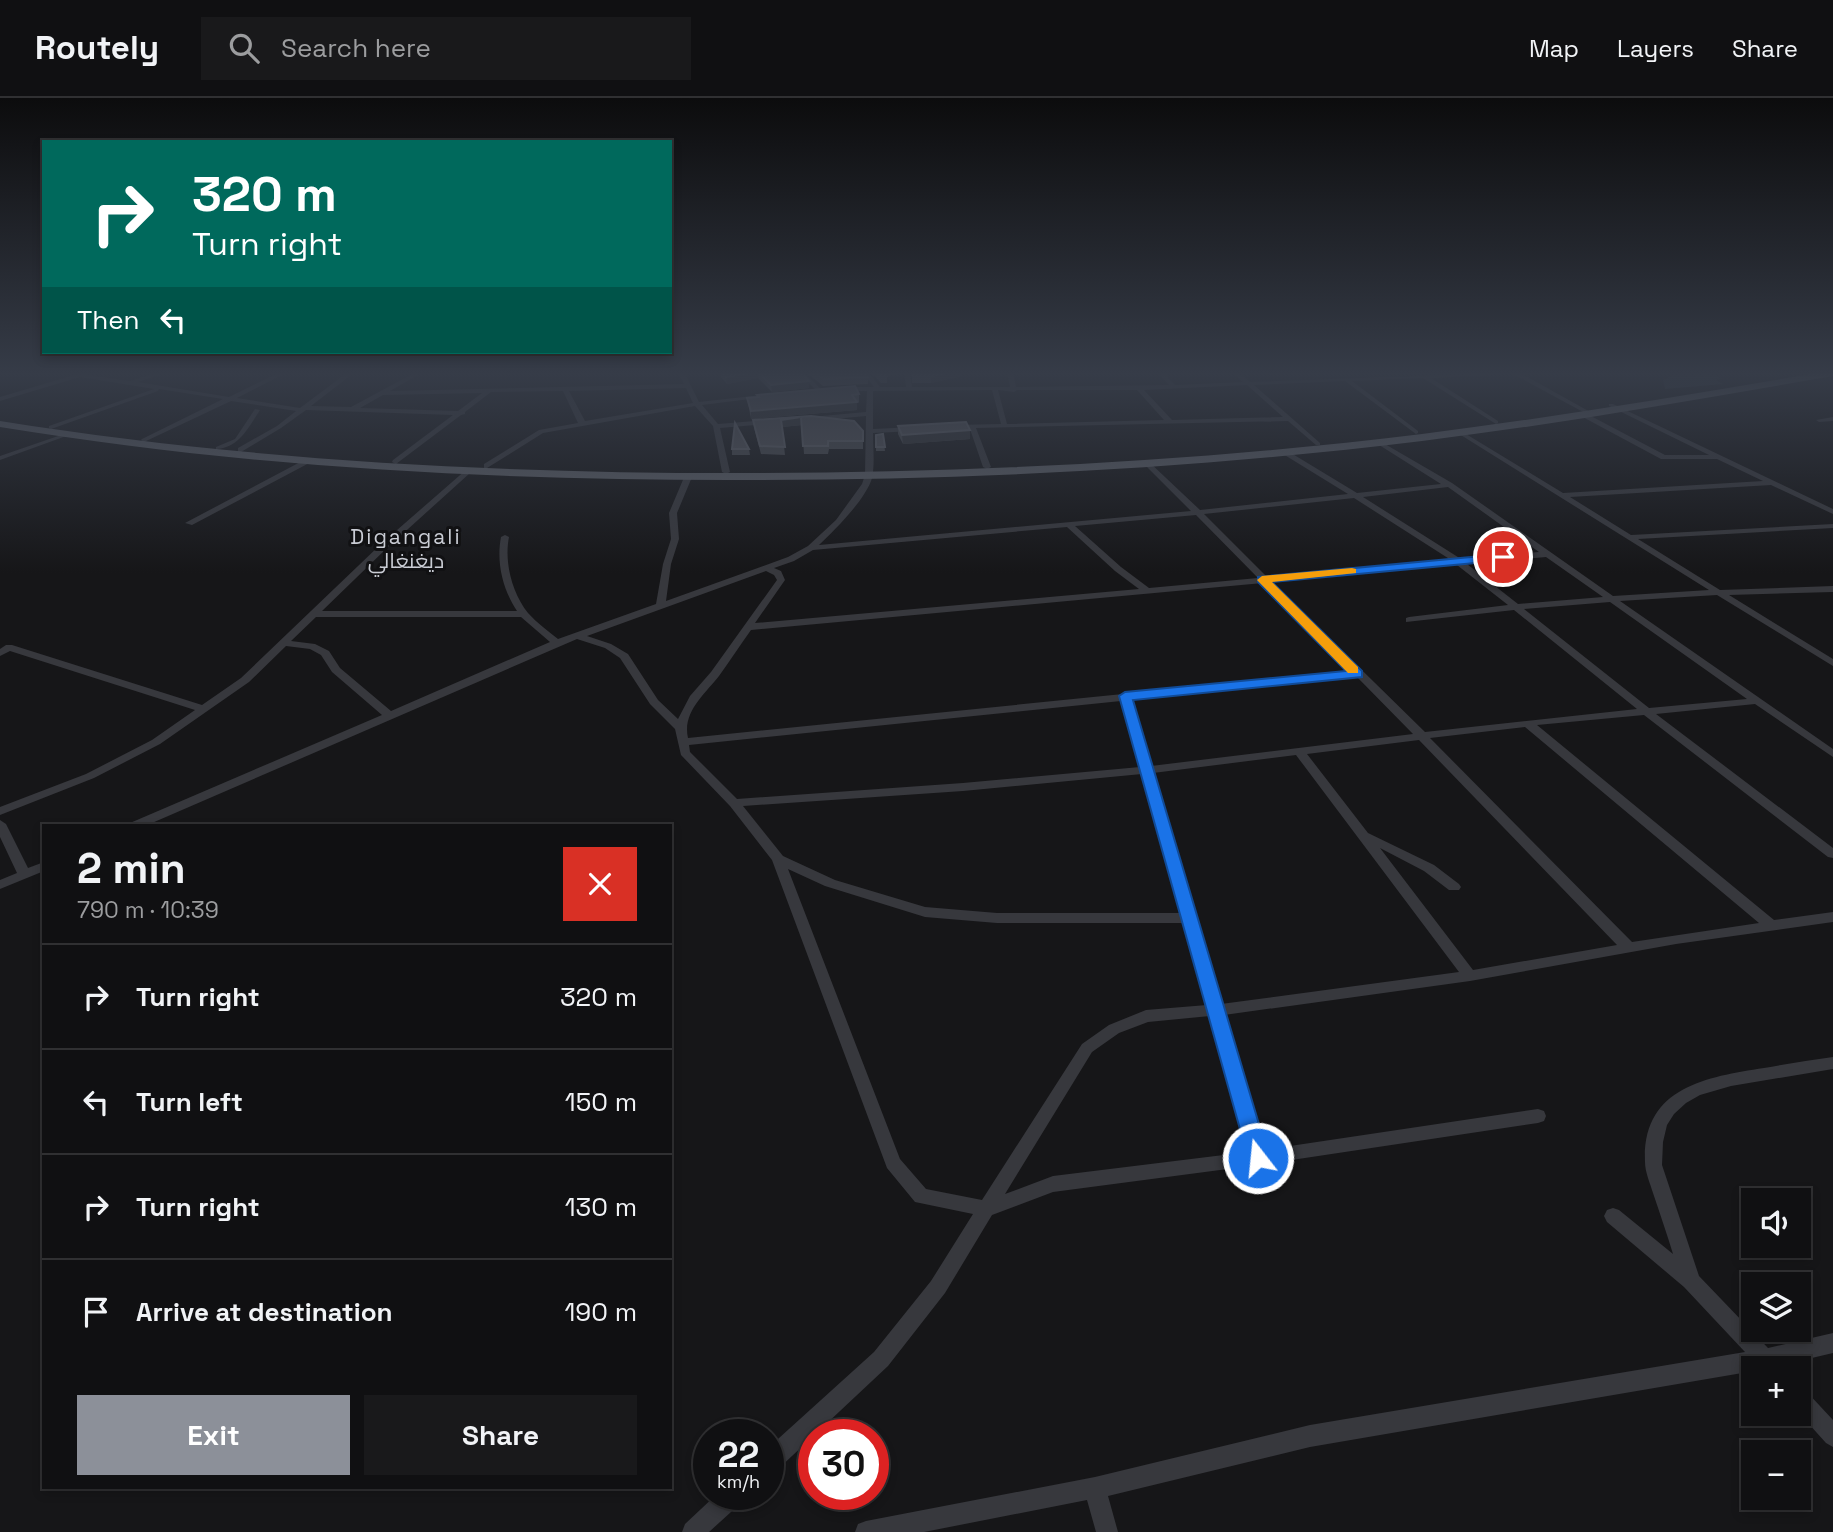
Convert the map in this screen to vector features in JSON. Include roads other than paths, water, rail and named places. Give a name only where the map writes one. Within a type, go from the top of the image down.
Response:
[{"type":"highway","points":[[97,439],[309,461],[467,471],[688,477],[1149,463],[1403,439]]},
{"type":"highway","points":[[136,439],[396,462],[726,472],[868,473],[1131,460],[1359,439]]},
{"type":"street","points":[[0,458],[55,439]]},
{"type":"street","points":[[218,448],[238,439]]},
{"type":"street","points":[[240,450],[259,439]]},
{"type":"street","points":[[396,462],[428,439]]},
{"type":"street","points":[[487,466],[529,439]]},
{"type":"street","points":[[719,439],[726,472]]},
{"type":"street","points":[[139,824],[557,643],[767,568],[811,548],[839,522],[861,491],[868,473],[869,439]]},
{"type":"street","points":[[977,439],[987,467]]},
{"type":"street","points":[[1312,439],[1318,444]]},
{"type":"street","points":[[1470,439],[1833,663]]},
{"type":"street","points":[[1632,439],[1664,457],[1719,457]]},
{"type":"street","points":[[1681,439],[1833,512]]},
{"type":"street","points":[[1378,442],[1450,485],[1833,754]]},
{"type":"street","points":[[1286,452],[1412,529],[1458,561],[1647,712],[1833,854]]},
{"type":"street","points":[[190,523],[309,461]]},
{"type":"street","points":[[1149,463],[1629,948]]},
{"type":"street","points":[[0,811],[90,776],[156,742],[245,680],[467,471]]},
{"type":"street","points":[[662,605],[667,564],[675,539],[673,513],[688,477]]},
{"type":"street","points":[[1563,495],[1772,483]]},
{"type":"street","points":[[811,548],[1196,513],[1450,485]]},
{"type":"street","points":[[1068,524],[1118,569],[1148,591]]},
{"type":"street","points":[[1632,537],[1833,526]]},
{"type":"street","points":[[505,537],[502,565],[524,614],[557,643]]},
{"type":"street","points":[[748,627],[1548,554]]},
{"type":"street","points":[[767,568],[778,573],[781,580],[685,713],[680,728],[685,752],[734,803],[778,859],[893,1163],[921,1196],[986,1209],[1053,1184],[1258,1158],[1538,1116]]},
{"type":"street","points":[[1409,620],[1513,606],[1616,600],[1715,590],[1833,589]]},
{"type":"street","points":[[313,614],[524,614]]},
{"type":"street","points":[[578,636],[608,646],[624,656],[654,702],[680,728]]},
{"type":"street","points":[[283,643],[312,646],[325,653],[336,670],[389,715]]},
{"type":"street","points":[[0,653],[9,647],[203,709]]},
{"type":"street","points":[[683,742],[1357,674]]},
{"type":"street","points":[[1125,696],[1258,1158]]},
{"type":"street","points":[[734,803],[962,787],[1146,770],[1527,723],[1756,701]]},
{"type":"street","points":[[1527,723],[1772,926]]},
{"type":"street","points":[[1298,750],[1470,976]]},
{"type":"street","points":[[0,824],[24,874]]},
{"type":"street","points":[[1362,834],[1429,869],[1454,887]]},
{"type":"street","points":[[778,859],[830,883],[925,912],[997,918],[1189,918]]},
{"type":"street","points":[[0,886],[42,867]]},
{"type":"street","points":[[784,1448],[881,1359],[938,1287],[1087,1048],[1114,1029],[1146,1016],[1217,1010],[1470,976],[1629,948],[1833,917]]},
{"type":"street","points":[[1691,1282],[1653,1165],[1657,1127],[1665,1112],[1677,1099],[1712,1083],[1833,1063]]},
{"type":"street","points":[[1613,1216],[1691,1282],[1761,1356]]},
{"type":"street","points":[[1793,1356],[1833,1343]]},
{"type":"street","points":[[866,1532],[1095,1488],[1310,1436],[1741,1368]]},
{"type":"street","points":[[1811,1411],[1833,1436]]},
{"type":"street","points":[[1095,1488],[1107,1532]]},
{"type":"street","points":[[693,1532],[717,1510]]},
{"type":"district","name":"Digangali ديغنغالي","points":[[406,548]]}]
